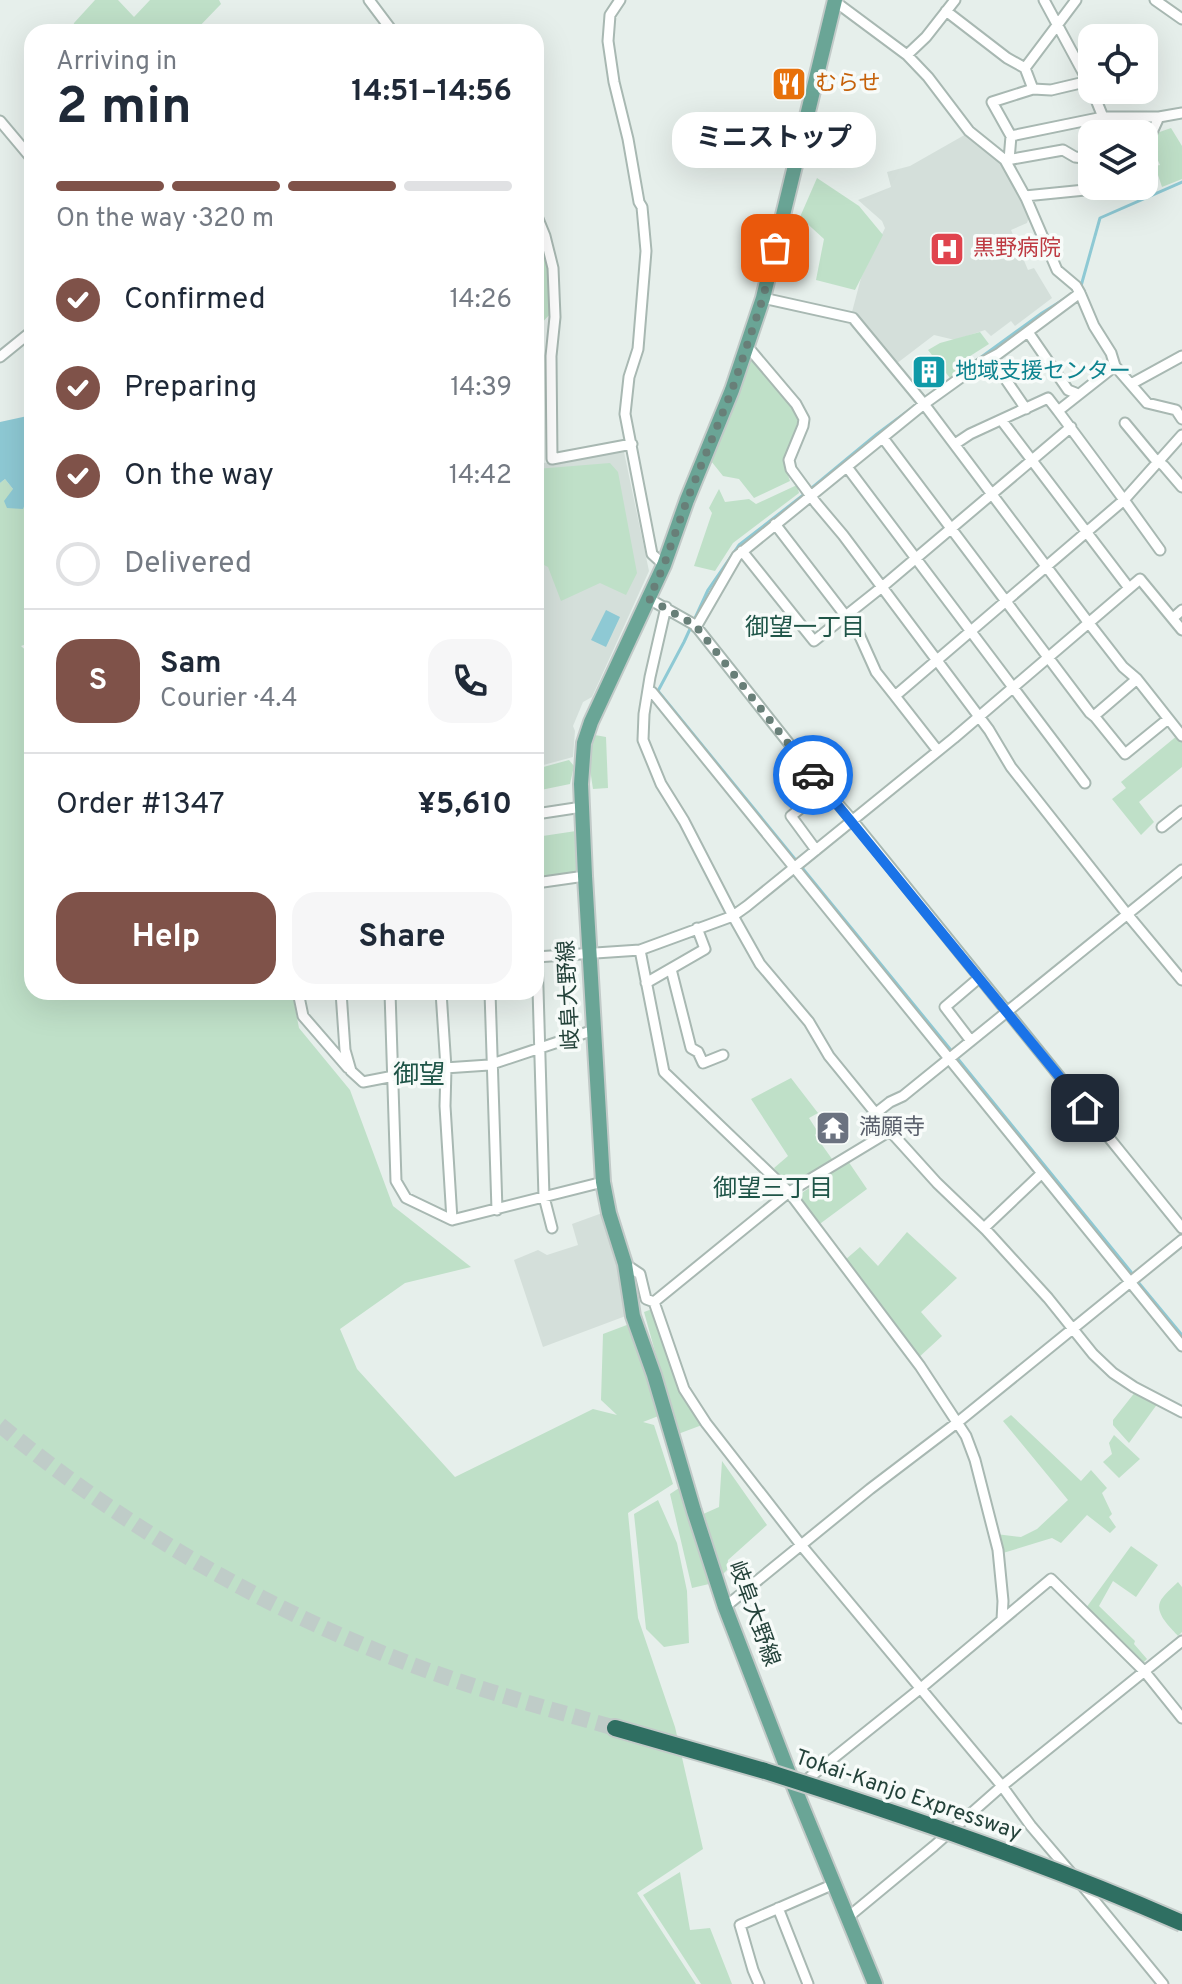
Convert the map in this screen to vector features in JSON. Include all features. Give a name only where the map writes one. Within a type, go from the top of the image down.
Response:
[{"type":"highway","name":"Tokai-Kanjo Expressway","points":[[615,1728],[765,1771],[968,1838],[1182,1923]]},
{"type":"main road","name":"岐阜大野線","points":[[834,0],[763,298],[732,390],[664,565],[588,730],[583,753],[582,807],[603,1182],[625,1264],[633,1316],[725,1607],[875,1984]]},
{"type":"street","points":[[369,0],[387,24]]},
{"type":"street","points":[[620,0],[610,15],[608,41],[642,207],[646,251],[638,349],[629,377],[625,414],[652,554],[664,565]]},
{"type":"street","points":[[834,0],[907,55],[969,131],[1007,160],[1057,270],[1076,286],[1115,366],[1147,403],[1180,412]]},
{"type":"street","points":[[907,55],[926,37],[955,0]]},
{"type":"street","points":[[1044,0],[1078,62]]},
{"type":"street","points":[[1025,68],[1076,0]]},
{"type":"street","points":[[1155,0],[1182,19]]},
{"type":"street","points":[[946,11],[1007,58],[1025,68],[1033,89]]},
{"type":"street","points":[[1007,160],[1011,136],[992,102],[1033,89],[1078,88]]},
{"type":"street","points":[[1098,104],[1103,117]]},
{"type":"street","points":[[1011,136],[1103,117],[1159,117],[1182,113]]},
{"type":"street","points":[[0,121],[24,150]]},
{"type":"street","points":[[1007,160],[1063,150],[1078,157]]},
{"type":"street","points":[[1025,196],[1078,191]]},
{"type":"street","points":[[544,234],[553,268],[555,317],[551,356],[552,459],[632,444]]},
{"type":"street","points":[[696,627],[742,551],[924,404],[1080,293]]},
{"type":"street","points":[[763,298],[853,318],[955,444],[1123,667],[1137,679],[1182,736]]},
{"type":"street","points":[[1028,332],[1068,390],[1078,394]]},
{"type":"street","points":[[0,357],[24,338]]},
{"type":"street","points":[[747,346],[796,404],[804,419],[789,460],[791,469],[989,730],[1011,767],[1182,980]]},
{"type":"street","points":[[1131,384],[1182,356]]},
{"type":"street","points":[[991,358],[1026,409]]},
{"type":"street","points":[[1058,411],[1115,366]]},
{"type":"street","points":[[955,444],[1048,398],[1160,550]]},
{"type":"street","points":[[1002,421],[1129,588]]},
{"type":"street","points":[[1125,423],[1182,487]]},
{"type":"street","points":[[742,551],[814,641],[1071,427]]},
{"type":"street","points":[[895,696],[1124,500],[1182,435]]},
{"type":"street","points":[[883,438],[1125,754],[1168,719]]},
{"type":"street","points":[[847,467],[1085,783]]},
{"type":"street","points":[[775,524],[858,632],[876,672],[938,751]]},
{"type":"street","points":[[544,957],[640,950],[733,916],[938,751],[1140,579],[1182,630]]},
{"type":"street","points":[[649,599],[695,625],[1182,1228]]},
{"type":"street","points":[[666,607],[648,691],[643,740],[661,784],[760,964],[809,1022],[829,1056],[890,1131],[937,1183],[984,1228],[1093,1354],[1134,1387],[1182,1412]]},
{"type":"street","points":[[1173,618],[1182,610]]},
{"type":"street","points":[[1094,716],[1137,679]]},
{"type":"street","points":[[648,691],[652,692],[1182,1346]]},
{"type":"street","points":[[816,850],[791,816],[825,789]]},
{"type":"street","points":[[544,813],[582,807]]},
{"type":"street","points":[[1162,827],[1182,811]]},
{"type":"street","points":[[876,1113],[903,1096],[1182,870]]},
{"type":"street","points":[[544,882],[585,876]]},
{"type":"street","points":[[646,983],[705,949],[697,928]]},
{"type":"street","points":[[640,950],[664,1072],[789,1192],[958,1422],[975,1460],[998,1550],[1002,1620]]},
{"type":"street","points":[[671,969],[691,1048],[698,1052],[703,1063],[723,1055]]},
{"type":"street","points":[[971,1041],[945,1007],[979,978]]},
{"type":"street","points":[[300,1000],[303,1016],[363,1082],[492,1064],[594,1030]]},
{"type":"street","points":[[342,1000],[345,1050],[351,1071]]},
{"type":"street","points":[[390,1000],[396,1181],[406,1198],[452,1220],[603,1182]]},
{"type":"street","points":[[442,1000],[452,1220]]},
{"type":"street","points":[[490,1000],[497,1210]]},
{"type":"street","points":[[538,1000],[544,1197],[552,1228]]},
{"type":"street","points":[[654,1302],[789,1192],[890,1131]]},
{"type":"street","points":[[984,1228],[1042,1173]]},
{"type":"street","points":[[725,1607],[1182,1240]]},
{"type":"street","points":[[625,1264],[640,1274],[646,1299],[654,1302]]},
{"type":"street","points":[[654,1302],[684,1389],[727,1452],[1163,1984]]},
{"type":"street","points":[[795,1789],[1051,1579],[1145,1672],[1182,1718]]},
{"type":"street","points":[[847,1918],[1002,1786],[1182,1641]]},
{"type":"street","points":[[759,1984],[740,1925],[834,1884]]},
{"type":"street","points":[[778,1908],[808,1984]]},
{"type":"shaded area","name":"黒野病院","points":[[968,133],[1007,168],[1029,217],[1027,223],[1011,230],[1028,270],[1034,268],[1052,298],[1015,326],[1011,321],[991,336],[985,330],[955,340],[934,335],[896,364],[852,312],[861,278],[885,228],[882,221],[858,200],[891,187],[887,172],[910,166]]},
{"type":"shaded area","points":[[624,452],[649,571],[592,697],[583,702],[573,726],[573,757],[544,765],[544,463]]},
{"type":"shaded area","points":[[605,1212],[631,1314],[543,1347],[514,1260],[538,1250],[547,1255],[578,1245],[572,1224]]},
{"type":"green space","points":[[95,0],[118,0],[134,17],[150,0],[219,0],[221,4],[202,24],[74,23]]},
{"type":"green space","points":[[1171,128],[1182,146],[1182,179],[1162,187],[1158,175],[1158,133]]},
{"type":"green space","points":[[817,178],[859,206],[883,235],[855,290],[816,280],[824,239],[800,217]]},
{"type":"green space","points":[[544,244],[547,254],[554,310],[544,321]]},
{"type":"green space","points":[[980,332],[989,344],[967,358],[969,364],[950,378],[928,350],[940,343]]},
{"type":"green space","points":[[750,356],[801,419],[784,463],[790,481],[754,498],[739,479],[723,476],[711,461]]},
{"type":"green space","points":[[610,463],[618,472],[637,573],[626,595],[600,583],[561,601],[548,567],[544,565],[544,468]]},
{"type":"green space","points":[[5,479],[24,497],[24,645],[21,646],[24,649],[24,1000],[294,1000],[299,1028],[350,1090],[393,1206],[471,1267],[405,1283],[340,1329],[357,1369],[455,1477],[593,1409],[617,1415],[601,1400],[603,1334],[632,1323],[661,1415],[643,1422],[654,1425],[673,1484],[628,1513],[638,1618],[675,1727],[703,1849],[637,1893],[696,1984],[0,1984],[0,483]]},
{"type":"green space","points":[[797,485],[799,493],[733,543],[715,571],[694,566],[712,513],[709,508],[719,489],[725,502],[749,499],[756,504]]},
{"type":"green space","points":[[595,735],[606,737],[608,788],[593,789],[588,756]]},
{"type":"green space","points":[[1178,735],[1182,741],[1182,767],[1139,802],[1154,822],[1141,835],[1112,799],[1126,788],[1121,782]]},
{"type":"green space","points":[[569,760],[574,766],[570,784],[544,789],[544,767]]},
{"type":"green space","points":[[576,831],[578,874],[544,878],[544,836]]},
{"type":"green space","points":[[791,1078],[818,1113],[809,1118],[818,1132],[815,1135],[832,1159],[794,1184],[786,1184],[774,1168],[788,1156],[751,1099]]},
{"type":"green space","points":[[848,1161],[867,1189],[817,1226],[796,1197]]},
{"type":"green space","points":[[907,1232],[957,1278],[921,1312],[942,1336],[917,1359],[845,1260],[860,1247],[878,1266]]},
{"type":"green space","points":[[652,1309],[682,1394],[702,1425],[678,1434],[644,1312]]},
{"type":"green space","points":[[1136,1391],[1158,1403],[1129,1443],[1113,1425],[1113,1420]]},
{"type":"green space","points":[[1011,1415],[1081,1481],[1091,1470],[1107,1488],[1102,1493],[1112,1514],[1109,1517],[1116,1527],[1110,1533],[1087,1515],[1061,1543],[1052,1538],[1003,1553],[996,1534],[1021,1537],[1037,1529],[1068,1500],[1003,1421]]},
{"type":"green space","points":[[1114,1435],[1140,1459],[1119,1478],[1103,1462],[1112,1454],[1109,1443]]},
{"type":"green space","points":[[722,1461],[767,1525],[728,1560],[727,1570],[721,1576],[701,1515],[719,1507]]},
{"type":"green space","points":[[679,1488],[709,1584],[692,1588],[670,1494]]},
{"type":"green space","points":[[658,1500],[677,1543],[687,1591],[689,1643],[664,1647],[646,1629],[634,1514]]},
{"type":"green space","points":[[1131,1546],[1158,1565],[1136,1597],[1113,1581],[1099,1606],[1135,1641],[1134,1644],[1147,1659],[1143,1663],[1086,1608]]},
{"type":"green space","points":[[1178,1582],[1182,1587],[1182,1632],[1178,1636],[1164,1620],[1159,1607],[1163,1597]]},
{"type":"green space","points":[[680,1872],[690,1930],[710,1928],[732,1984],[701,1984],[643,1895]]},
{"type":"water","points":[[24,417],[23,509],[7,508],[4,501],[13,489],[5,479],[0,483],[0,422]]},
{"type":"water","points":[[606,610],[620,617],[606,647],[591,640]]},
{"type":"waterway","points":[[1081,286],[1100,218],[1182,182]]},
{"type":"waterway","points":[[958,374],[1066,298]]},
{"type":"waterway","points":[[916,405],[739,545],[708,590],[658,691],[950,1049]]},
{"type":"waterway","points":[[958,1059],[1131,1272]]},
{"type":"waterway","points":[[1138,1282],[1182,1335]]},
{"type":"tunnel","points":[[0,1425],[99,1500],[151,1534],[314,1624],[429,1671],[615,1728]]},
{"type":"way so far","points":[[775,248],[763,298],[732,390],[649,599],[695,625],[813,775]]},
{"type":"place","name":"むらせ","points":[[789,84]]},
{"type":"place","name":"ミニストップ","points":[[775,248]]},
{"type":"place","name":"黒野病院","points":[[947,249]]},
{"type":"place","name":"地域支援センター","points":[[929,372]]},
{"type":"place","name":"満願寺","points":[[833,1128]]},
{"type":"district","name":"御望一丁目","points":[[805,629]]},
{"type":"district","name":"御望","points":[[419,1076]]},
{"type":"district","name":"御望三丁目","points":[[773,1190]]},
{"type":"route","points":[[813,775],[1085,1108]]}]
